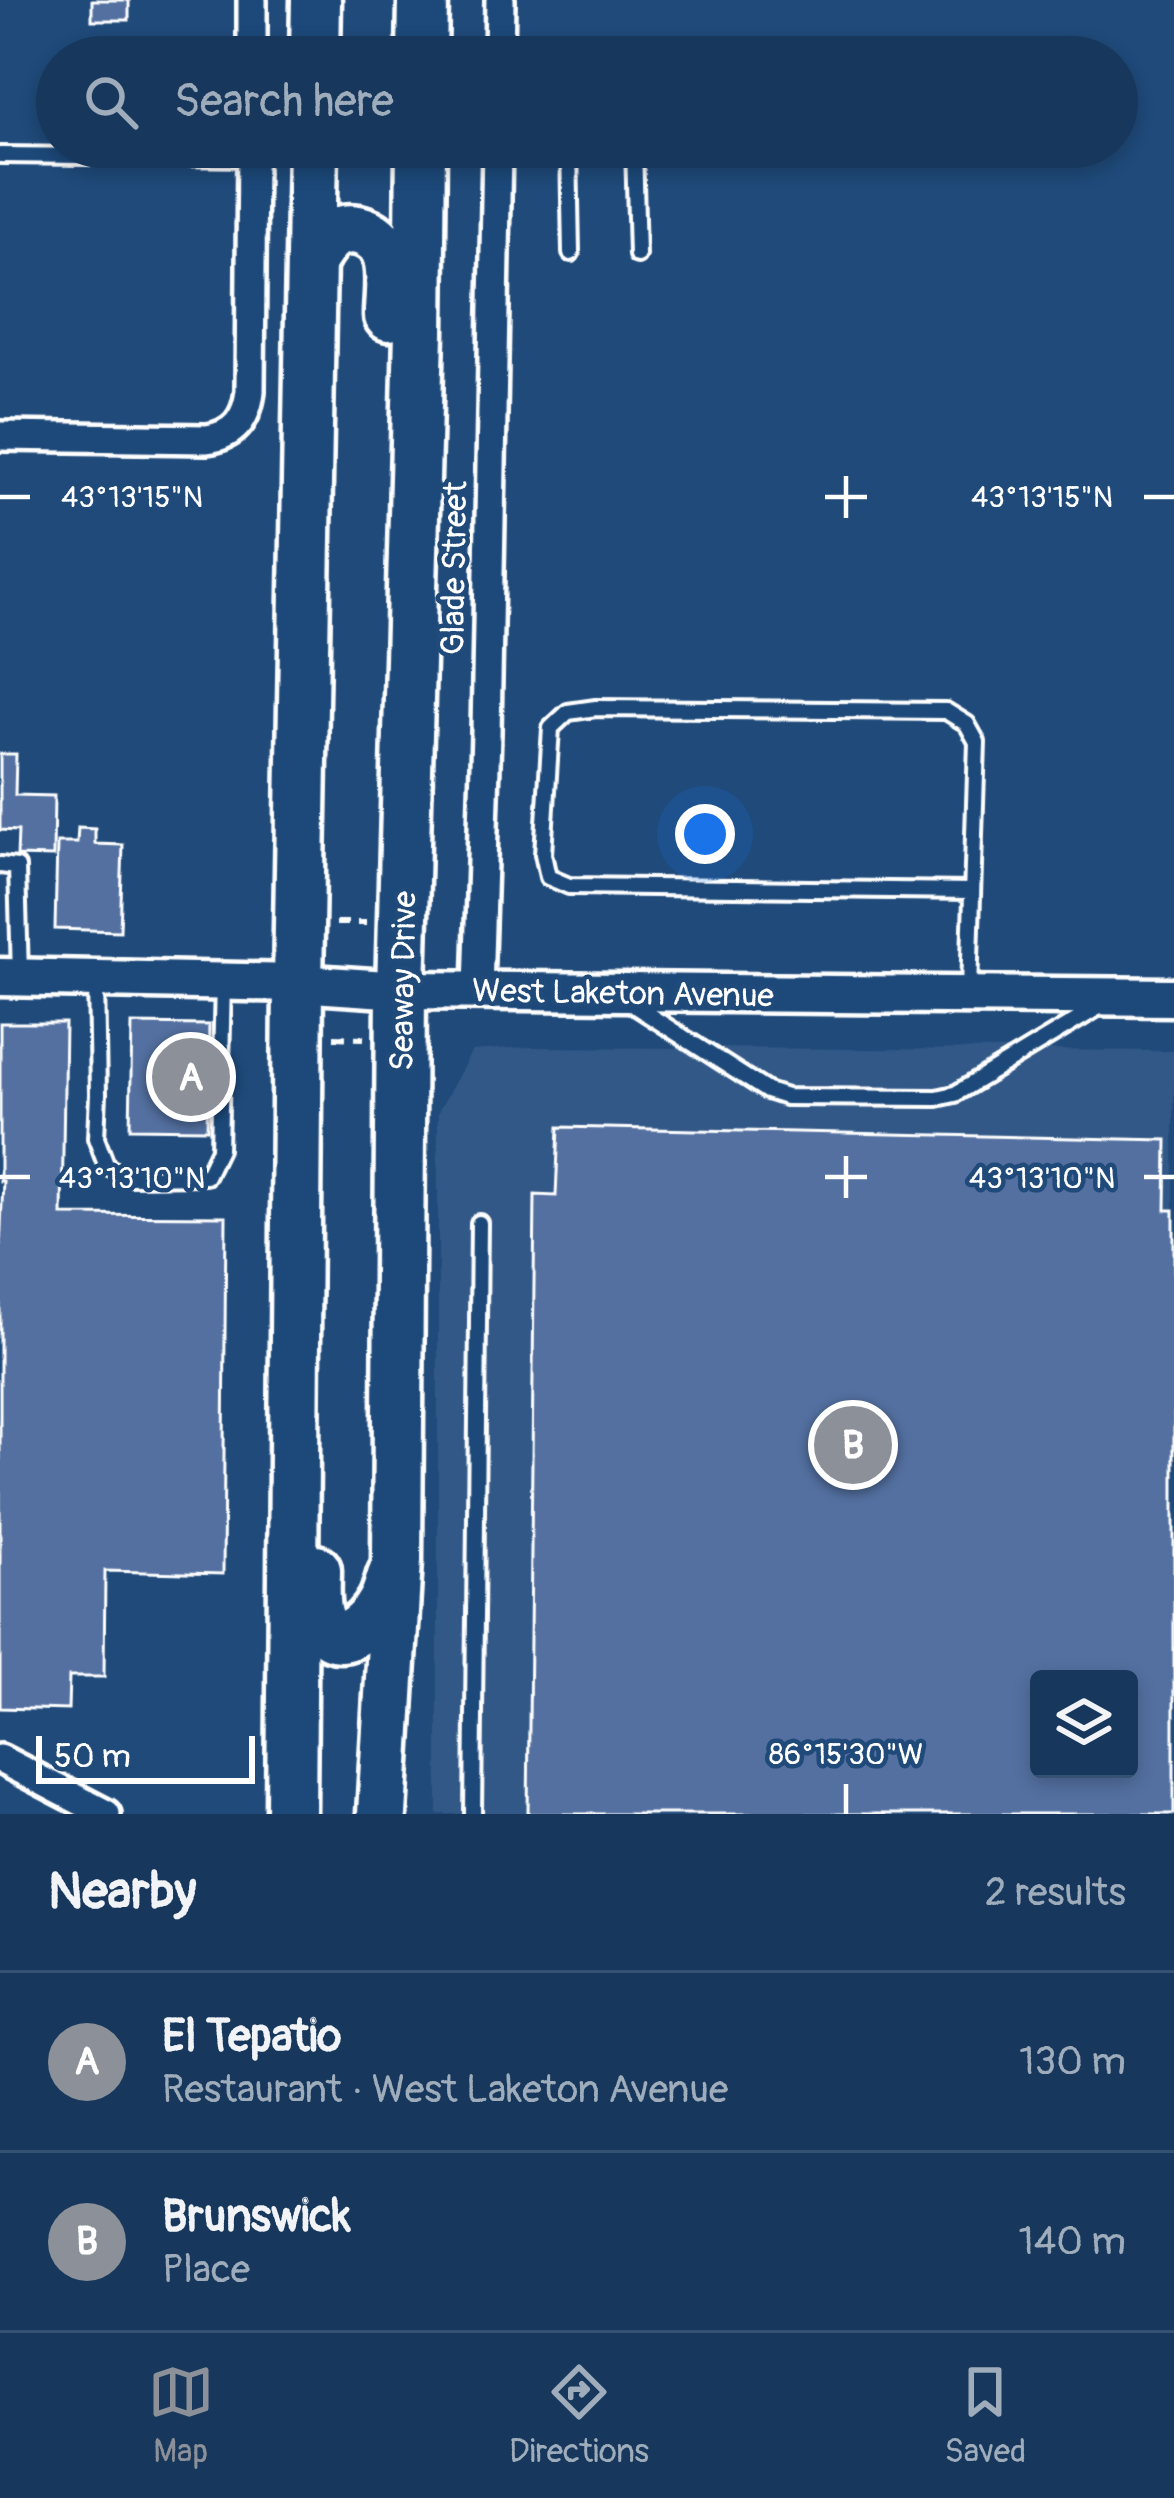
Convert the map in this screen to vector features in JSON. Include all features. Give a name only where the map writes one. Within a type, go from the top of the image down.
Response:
[{"type":"highway","points":[[315,36],[316,0]]},
{"type":"highway","points":[[422,36],[423,0]]},
{"type":"highway","points":[[313,168],[298,982],[315,1047],[319,1108],[315,1539],[317,1612],[325,1628],[337,1637],[362,1629],[386,1598],[398,1560]]},
{"type":"highway","name":"Seaway Drive","points":[[382,1814],[398,1560],[401,990],[385,919],[420,168]]},
{"type":"highway","points":[[311,262],[329,237],[352,230],[375,236],[390,264],[380,866],[385,919]]},
{"type":"highway","points":[[291,1814],[315,1047]]},
{"type":"main road","name":"West Laketon Avenue","points":[[10,977],[298,982],[401,990],[1174,998]]},
{"type":"street","points":[[252,0],[252,36]]},
{"type":"street","points":[[499,36],[500,0]]},
{"type":"street","points":[[0,436],[207,439],[229,433],[242,422],[250,391],[252,168]]},
{"type":"street","name":"Glade Street","points":[[478,991],[497,168]]},
{"type":"street","points":[[0,1759],[106,1814]]},
{"type":"lane","points":[[0,154],[36,154]]},
{"type":"lane","points":[[569,168],[571,253]]},
{"type":"lane","points":[[635,168],[638,255]]},
{"type":"lane","points":[[968,995],[972,891],[977,742],[968,724],[946,711],[596,708],[568,712],[551,728],[543,854],[548,877],[569,886],[972,891]]},
{"type":"lane","points":[[0,866],[17,866],[10,977]]},
{"type":"lane","points":[[96,980],[96,1138],[107,1167],[129,1177],[206,1176],[219,1149],[223,982]]},
{"type":"lane","points":[[613,992],[767,1091],[786,1097],[937,1098],[955,1094],[1115,997]]},
{"type":"lane","points":[[473,1814],[479,1223]]},
{"type":"path","points":[[336,923],[385,919]]},
{"type":"path","points":[[315,1047],[364,1038]]},
{"type":"shaded area","points":[[528,1047],[1174,1051],[1174,1814],[438,1814],[438,1112],[472,1051]]},
{"type":"building","points":[[92,0],[129,0],[129,20],[92,20]]},
{"type":"building","points":[[0,754],[16,754],[15,795],[54,796],[53,857],[17,856],[18,831],[0,830]]},
{"type":"building","points":[[78,828],[95,829],[95,844],[123,845],[120,931],[55,929],[57,843],[77,843]]},
{"type":"building","points":[[0,1023],[65,1023],[62,1215],[226,1216],[223,1574],[105,1571],[104,1677],[69,1677],[68,1710],[0,1708]]},
{"type":"building","points":[[132,1024],[209,1025],[207,1129],[130,1128]]},
{"type":"building","points":[[559,1127],[1167,1140],[1166,1210],[1174,1210],[1174,1814],[528,1814],[535,1195],[556,1196]]},
{"type":"place","name":"El Tepatio","points":[[191,1077]]},
{"type":"place","name":"Brunswick","points":[[853,1445]]}]
